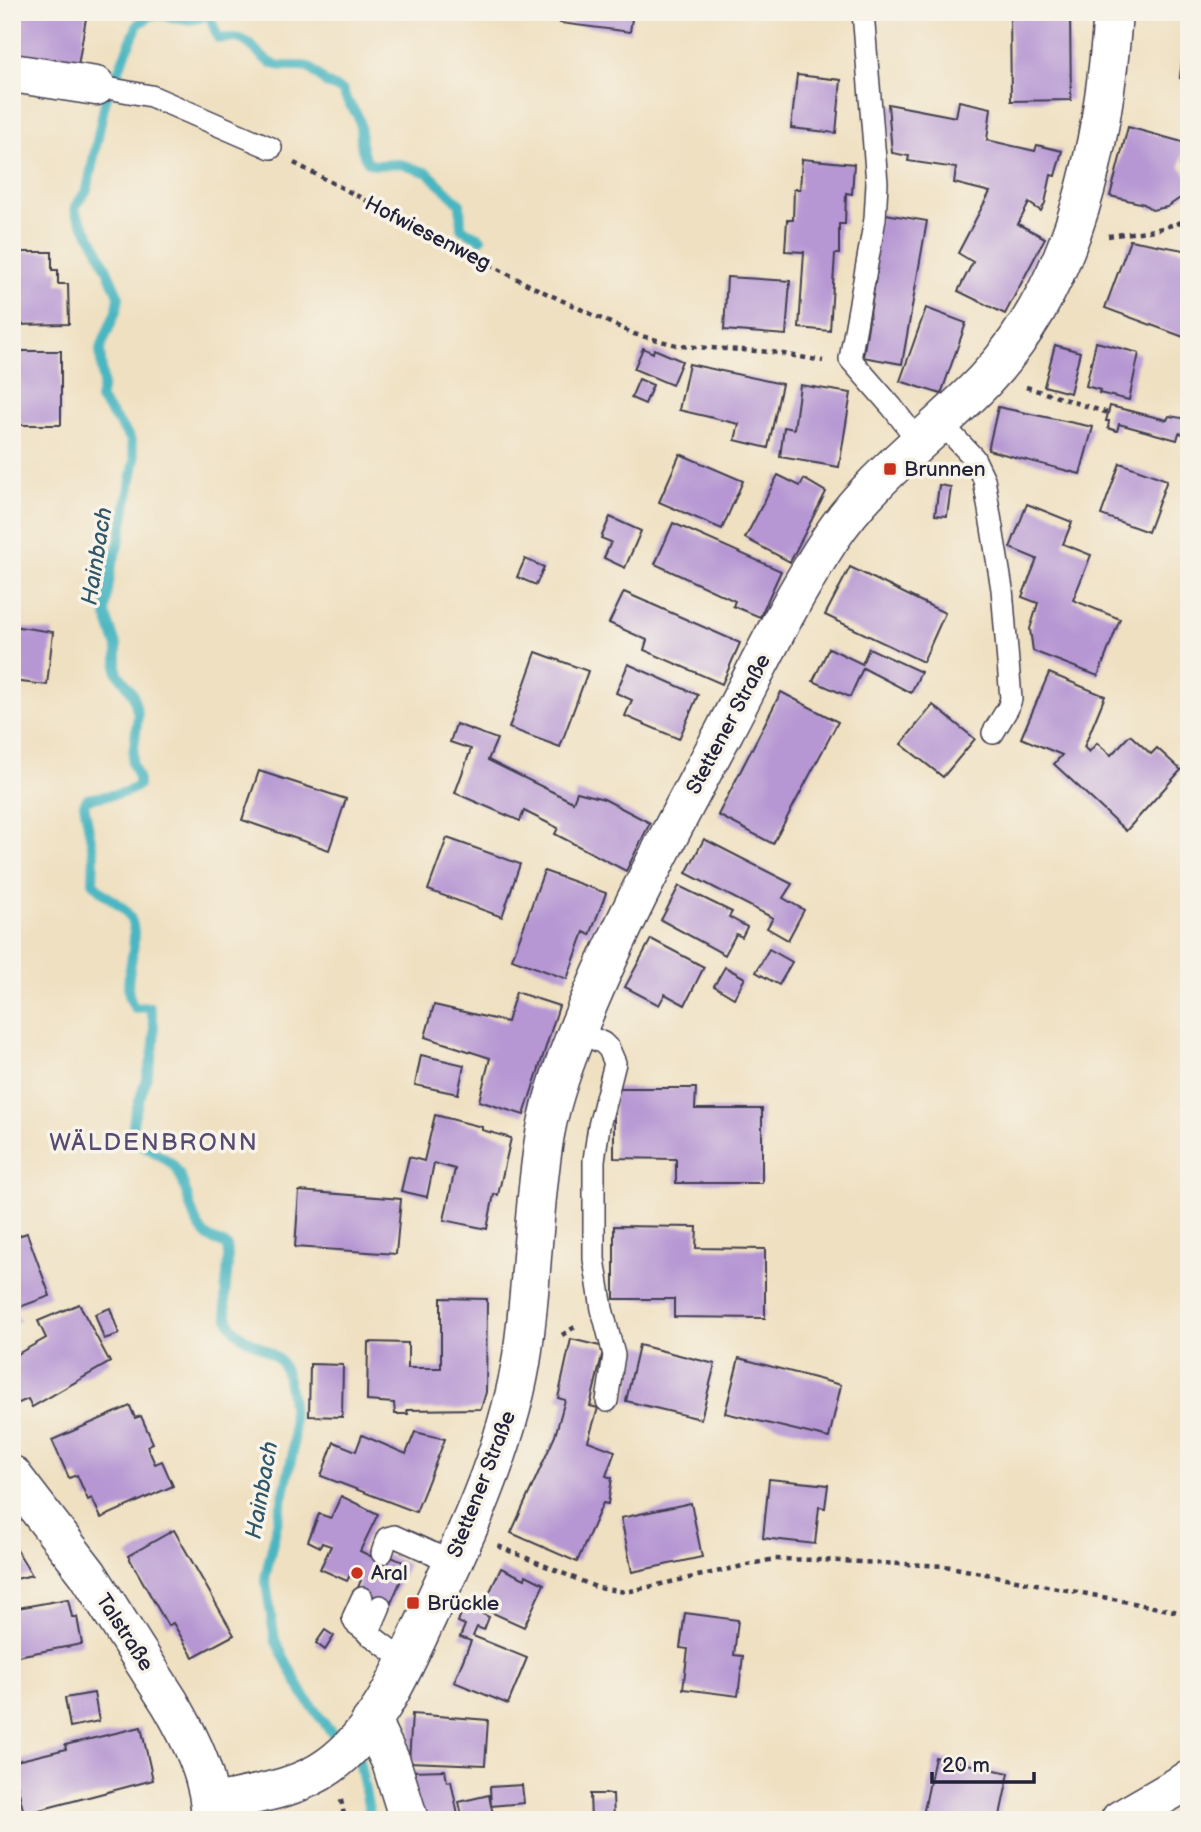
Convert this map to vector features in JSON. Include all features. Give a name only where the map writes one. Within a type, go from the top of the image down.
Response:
[{"type":"street","name":"Stettener Straße","points":[[210,1812],[308,1778],[332,1764],[366,1728],[406,1662],[459,1547],[496,1456],[517,1383],[547,1126],[577,1031],[599,979],[716,747],[814,564],[861,499],[994,370],[1036,311],[1073,226],[1091,166],[1103,114],[1113,12]]},
{"type":"street","points":[[12,73],[110,88]]},
{"type":"street","name":"Talstraße","points":[[12,1475],[88,1574],[156,1679],[199,1760],[210,1812]]},
{"type":"street","points":[[366,1728],[394,1769],[409,1820]]},
{"type":"street","points":[[1120,1820],[1189,1780]]},
{"type":"lane","points":[[863,12],[877,183],[875,219],[850,355],[852,363],[892,407],[930,433],[967,449],[980,467],[998,550],[1011,698],[993,733]]},
{"type":"lane","points":[[110,88],[151,96],[271,148]]},
{"type":"lane","points":[[577,1031],[603,1043],[615,1063],[595,1142],[593,1171],[594,1259],[602,1308],[614,1355],[607,1401]]},
{"type":"lane","points":[[396,1552],[459,1547]]},
{"type":"lane","points":[[371,1602],[353,1621],[406,1662]]},
{"type":"path","name":"Hofwiesenweg","points":[[271,148],[307,172],[424,232],[634,334],[680,346],[772,352],[826,362],[852,363]]},
{"type":"path","points":[[1073,226],[1102,236],[1156,230],[1189,220]]},
{"type":"path","points":[[994,370],[1023,387],[1108,413]]},
{"type":"path","points":[[459,1547],[603,1589],[631,1591],[774,1559],[819,1560],[945,1566],[1189,1614]]},
{"type":"building","points":[[12,12],[87,12],[78,66],[12,57]]},
{"type":"building","points":[[562,12],[633,12],[630,32],[560,23]]},
{"type":"building","points":[[1010,12],[1070,12],[1071,100],[1011,101]]},
{"type":"building","points":[[1189,20],[1189,79],[1180,78]]},
{"type":"building","points":[[797,75],[841,80],[836,133],[791,128]]},
{"type":"building","points":[[959,101],[991,108],[987,140],[1035,151],[1037,145],[1062,151],[1055,176],[1051,175],[1041,211],[1029,203],[1018,224],[1045,238],[1005,314],[958,291],[973,262],[958,253],[990,192],[954,183],[956,168],[908,161],[909,156],[892,153],[888,104],[956,117]]},
{"type":"building","points":[[1128,127],[1186,143],[1180,166],[1189,178],[1186,194],[1167,207],[1152,210],[1144,204],[1110,196]]},
{"type":"building","points":[[802,159],[854,164],[852,194],[846,193],[845,224],[839,224],[839,254],[835,254],[830,331],[799,328],[804,252],[785,251],[787,220],[793,220],[794,189],[800,189]]},
{"type":"building","points":[[880,213],[927,221],[902,364],[863,357],[877,270],[870,269]]},
{"type":"building","points":[[1130,240],[1189,251],[1189,339],[1105,308]]},
{"type":"building","points":[[12,252],[52,252],[52,270],[58,270],[58,284],[68,284],[69,324],[12,325]]},
{"type":"building","points":[[727,277],[790,281],[786,335],[724,330]]},
{"type":"building","points":[[926,308],[966,323],[941,394],[900,381]]},
{"type":"building","points":[[1096,342],[1139,353],[1129,400],[1099,393],[1100,390],[1086,386]]},
{"type":"building","points":[[1055,345],[1080,352],[1070,393],[1044,386]]},
{"type":"building","points":[[643,348],[653,353],[654,349],[682,361],[672,385],[634,369]]},
{"type":"building","points":[[12,351],[61,351],[61,425],[20,425],[20,418],[12,418]]},
{"type":"building","points":[[689,364],[782,384],[768,448],[735,440],[739,424],[679,410]]},
{"type":"building","points":[[639,379],[653,385],[645,404],[631,398]]},
{"type":"building","points":[[800,385],[851,393],[839,467],[780,457],[784,427],[794,429]]},
{"type":"building","points":[[1110,406],[1167,420],[1169,416],[1189,419],[1189,435],[1179,433],[1177,440],[1119,424],[1117,431],[1108,428],[1109,421],[1106,421]]},
{"type":"building","points":[[998,407],[1093,427],[1080,474],[988,450]]},
{"type":"building","points":[[680,454],[743,481],[722,529],[659,502]]},
{"type":"building","points":[[1120,463],[1167,480],[1148,532],[1101,515]]},
{"type":"building","points":[[778,475],[800,486],[804,479],[826,492],[790,562],[745,538]]},
{"type":"building","points":[[939,485],[951,487],[947,516],[935,515]]},
{"type":"building","points":[[1027,504],[1072,522],[1063,544],[1091,555],[1073,600],[1120,619],[1098,676],[1033,651],[1030,629],[1038,603],[1022,597],[1037,559],[1010,548]]},
{"type":"building","points":[[610,517],[641,531],[625,568],[604,558],[611,542],[601,538]]},
{"type":"building","points":[[673,523],[781,571],[760,617],[733,606],[735,601],[655,564]]},
{"type":"building","points":[[525,559],[544,567],[536,585],[517,577]]},
{"type":"building","points":[[850,567],[945,613],[923,662],[825,615]]},
{"type":"building","points":[[624,592],[740,643],[722,684],[644,650],[647,640],[609,623]]},
{"type":"building","points":[[12,626],[53,632],[47,685],[12,681]]},
{"type":"building","points":[[829,648],[862,664],[869,648],[921,672],[911,693],[863,668],[850,697],[813,681]]},
{"type":"building","points":[[536,652],[588,671],[560,747],[509,728]]},
{"type":"building","points":[[628,664],[698,695],[679,739],[625,716],[632,700],[616,693]]},
{"type":"building","points":[[1049,673],[1105,696],[1084,747],[1089,752],[1097,743],[1111,755],[1130,735],[1151,754],[1157,748],[1181,770],[1126,831],[1054,764],[1062,755],[1021,738]]},
{"type":"building","points":[[781,692],[838,722],[773,844],[718,815]]},
{"type":"building","points":[[933,705],[975,739],[943,777],[901,744]]},
{"type":"building","points":[[456,724],[497,739],[488,760],[573,802],[577,792],[604,799],[650,823],[626,871],[555,834],[558,828],[524,811],[520,821],[455,793],[471,749],[450,742]]},
{"type":"building","points":[[259,771],[346,799],[329,850],[242,820]]},
{"type":"building","points":[[447,838],[520,864],[502,917],[428,890]]},
{"type":"building","points":[[704,839],[792,884],[783,898],[804,910],[788,940],[767,928],[773,918],[686,873]]},
{"type":"building","points":[[544,871],[606,893],[590,935],[584,932],[567,979],[512,959]]},
{"type":"building","points":[[679,886],[732,912],[729,917],[747,927],[742,937],[736,934],[725,955],[661,920]]},
{"type":"building","points":[[651,939],[704,967],[685,1005],[665,994],[659,1005],[625,987]]},
{"type":"building","points":[[769,949],[792,962],[779,985],[756,972]]},
{"type":"building","points":[[725,967],[745,978],[734,998],[714,986]]},
{"type":"building","points":[[516,992],[559,1006],[524,1115],[479,1101],[490,1058],[425,1037],[434,1005],[507,1022]]},
{"type":"building","points":[[421,1055],[464,1065],[458,1094],[415,1085]]},
{"type":"building","points":[[614,1088],[696,1088],[695,1109],[762,1109],[762,1183],[676,1183],[676,1159],[614,1158]]},
{"type":"building","points":[[435,1115],[482,1127],[482,1130],[511,1138],[498,1195],[494,1194],[487,1229],[444,1220],[455,1169],[434,1163],[427,1197],[401,1191],[409,1157],[424,1161]]},
{"type":"building","points":[[299,1191],[401,1199],[396,1254],[295,1247]]},
{"type":"building","points":[[614,1226],[697,1227],[696,1248],[765,1249],[765,1318],[674,1317],[674,1299],[614,1299]]},
{"type":"building","points":[[27,1233],[50,1296],[14,1309],[20,1321],[12,1324],[12,1238]]},
{"type":"building","points":[[441,1298],[487,1299],[486,1392],[481,1409],[407,1410],[408,1414],[395,1414],[394,1403],[367,1401],[368,1342],[408,1343],[408,1368],[441,1368]]},
{"type":"building","points":[[79,1304],[110,1362],[32,1407],[28,1399],[12,1406],[12,1357],[46,1338],[38,1321]]},
{"type":"building","points":[[110,1308],[119,1334],[104,1339],[95,1314]]},
{"type":"building","points":[[571,1339],[604,1347],[590,1406],[598,1408],[588,1441],[615,1451],[606,1476],[612,1478],[608,1504],[603,1503],[577,1562],[511,1533],[555,1436],[565,1400],[558,1398]]},
{"type":"building","points":[[639,1345],[715,1364],[701,1419],[626,1401]]},
{"type":"building","points":[[739,1358],[841,1385],[829,1438],[725,1413]]},
{"type":"building","points":[[310,1364],[343,1365],[342,1417],[309,1416]]},
{"type":"building","points":[[130,1406],[135,1418],[141,1416],[153,1443],[147,1446],[155,1464],[162,1461],[173,1486],[101,1518],[92,1498],[88,1500],[77,1475],[69,1478],[52,1440]]},
{"type":"building","points":[[415,1432],[445,1439],[416,1512],[321,1476],[334,1442],[356,1451],[362,1435],[406,1454]]},
{"type":"building","points":[[769,1479],[828,1485],[825,1508],[819,1507],[815,1544],[763,1538]]},
{"type":"building","points":[[341,1496],[378,1514],[360,1551],[372,1557],[375,1550],[408,1564],[388,1610],[355,1595],[361,1580],[350,1575],[347,1581],[320,1569],[331,1546],[322,1543],[320,1547],[308,1541],[319,1514],[331,1518]]},
{"type":"building","points":[[691,1503],[702,1557],[632,1572],[621,1518]]},
{"type":"building","points":[[174,1530],[234,1635],[193,1657],[173,1623],[168,1626],[128,1556]]},
{"type":"building","points":[[12,1542],[32,1575],[12,1580]]},
{"type":"building","points":[[501,1568],[525,1579],[526,1575],[544,1584],[524,1627],[482,1608]]},
{"type":"building","points":[[68,1599],[72,1617],[77,1617],[82,1644],[12,1657],[12,1609]]},
{"type":"building","points":[[464,1605],[489,1617],[484,1630],[477,1627],[473,1636],[527,1658],[508,1704],[454,1682],[471,1641],[460,1637],[465,1625],[458,1622]]},
{"type":"building","points":[[685,1613],[738,1620],[734,1655],[743,1656],[738,1696],[683,1689],[688,1649],[680,1648]]},
{"type":"building","points":[[325,1630],[334,1636],[325,1650],[316,1643]]},
{"type":"building","points":[[94,1693],[99,1721],[70,1727],[65,1698]]},
{"type":"building","points":[[412,1714],[488,1720],[485,1765],[409,1762]]},
{"type":"building","points":[[141,1727],[153,1780],[24,1814],[12,1762],[66,1749],[65,1745]]},
{"type":"building","points":[[935,1757],[1009,1773],[999,1820],[922,1820]]},
{"type":"building","points":[[445,1770],[447,1782],[451,1781],[459,1820],[421,1820],[411,1771]]},
{"type":"building","points":[[522,1785],[524,1803],[491,1806],[490,1787]]},
{"type":"building","points":[[590,1794],[613,1794],[614,1820],[591,1820]]},
{"type":"building","points":[[489,1795],[494,1816],[463,1820],[459,1802]]},
{"type":"waterway","name":"Hainbach","points":[[210,12],[188,20],[152,15],[138,24],[105,102],[87,190],[75,207],[96,245],[119,297],[117,309],[100,349],[103,384],[100,399],[130,438],[135,459],[120,539],[111,568],[105,612],[117,647],[117,672],[133,694],[138,715],[132,763],[138,777],[138,785],[121,793],[87,799],[84,804],[94,856],[93,882],[121,906],[133,926],[128,980],[130,1000],[135,1008],[150,1007],[153,1018],[153,1051],[134,1118],[134,1133],[142,1145],[168,1160],[179,1173],[201,1230],[227,1246],[225,1302],[233,1328],[280,1361],[288,1379],[293,1418],[293,1452],[265,1578],[275,1640],[303,1694],[327,1727],[359,1760],[371,1820]]},
{"type":"waterway","points":[[209,14],[218,38],[245,41],[276,65],[309,67],[326,83],[343,91],[359,119],[362,147],[369,163],[400,164],[428,173],[460,204],[461,228],[481,239]]},
{"type":"place","name":"Brunnen","points":[[890,469]]},
{"type":"place","name":"Aral","points":[[357,1573]]},
{"type":"place","name":"Brückle","points":[[413,1603]]},
{"type":"district","name":"WÄLDENBRONN","points":[[154,1142]]}]
